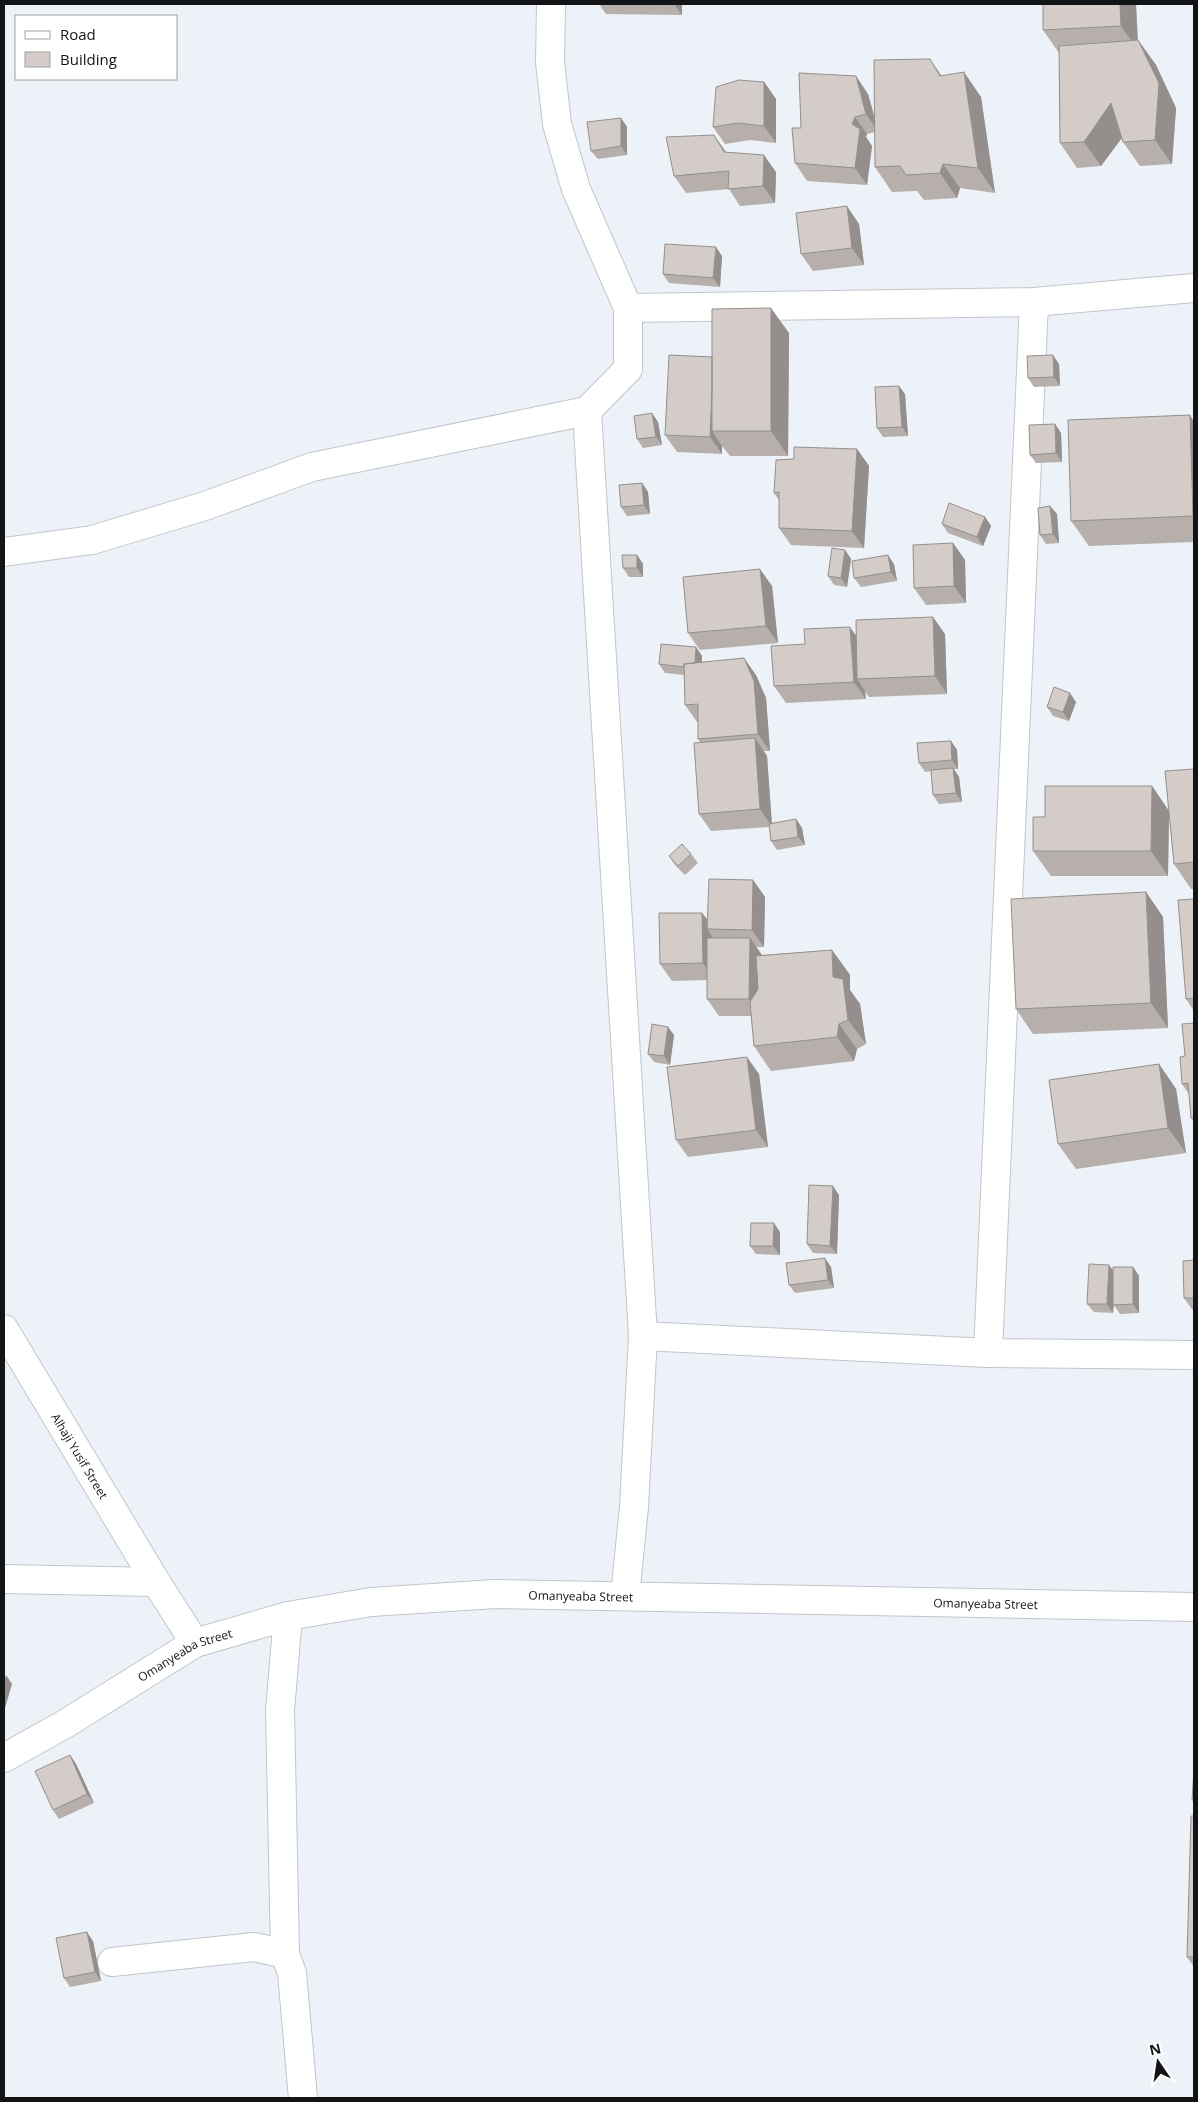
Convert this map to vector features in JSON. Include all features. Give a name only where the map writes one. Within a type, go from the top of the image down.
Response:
[{"type":"street","points":[[4,552],[92,540],[205,506],[312,467],[587,411],[628,369],[628,308],[576,189],[557,124],[550,62],[551,4]]},
{"type":"street","points":[[628,308],[1034,302],[1194,288]]},
{"type":"street","points":[[988,1353],[1034,302]]},
{"type":"street","points":[[587,411],[643,1336],[634,1507],[625,1596]]},
{"type":"street","name":"Alhaji Yusif Street","points":[[4,1329],[156,1582],[195,1643]]},
{"type":"street","points":[[643,1336],[988,1353],[1194,1355]]},
{"type":"street","points":[[4,1578],[156,1582]]},
{"type":"street","name":"Omanyeaba Street","points":[[4,1758],[65,1724],[195,1643],[288,1616],[371,1602],[495,1594],[1194,1607]]},
{"type":"street","points":[[288,1616],[280,1710],[286,1954],[292,1973],[303,2098]]},
{"type":"street","points":[[112,1962],[254,1947],[286,1954]]},
{"type":"building","points":[[1043,4],[1120,4],[1121,26],[1043,30]]},
{"type":"building","points":[[1138,40],[1159,83],[1155,140],[1123,142],[1111,103],[1084,142],[1060,143],[1059,46]]},
{"type":"building","points":[[930,59],[940,76],[964,72],[978,168],[943,164],[940,173],[906,175],[900,166],[875,167],[874,60]]},
{"type":"building","points":[[799,73],[856,76],[866,114],[855,117],[852,124],[860,129],[855,168],[795,163],[792,128],[801,128]]},
{"type":"building","points":[[739,80],[764,82],[764,126],[738,123],[713,127],[716,87]]},
{"type":"building","points":[[621,118],[621,146],[591,151],[587,122]]},
{"type":"building","points":[[714,135],[724,152],[764,155],[763,186],[728,189],[729,171],[674,176],[666,137]]},
{"type":"building","points":[[847,206],[852,248],[801,254],[796,213]]},
{"type":"building","points":[[665,244],[716,247],[713,278],[663,274]]},
{"type":"building","points":[[771,308],[771,431],[712,431],[712,309]]},
{"type":"building","points":[[669,355],[712,357],[710,437],[665,435]]},
{"type":"building","points":[[1053,355],[1054,377],[1028,378],[1027,356]]},
{"type":"building","points":[[899,386],[902,427],[877,428],[875,387]]},
{"type":"building","points":[[652,413],[656,437],[637,439],[634,416]]},
{"type":"building","points":[[1190,415],[1193,516],[1071,521],[1068,420]]},
{"type":"building","points":[[1055,424],[1056,453],[1030,455],[1029,425]]},
{"type":"building","points":[[794,447],[857,449],[852,531],[779,528],[779,492],[774,493],[776,460],[794,459]]},
{"type":"building","points":[[642,483],[644,505],[621,507],[619,485]]},
{"type":"building","points":[[949,503],[985,517],[977,537],[942,524]]},
{"type":"building","points":[[1050,506],[1053,534],[1040,535],[1038,508]]},
{"type":"building","points":[[953,543],[954,586],[914,588],[913,545]]},
{"type":"building","points":[[832,548],[845,550],[841,578],[828,576]]},
{"type":"building","points":[[622,555],[637,555],[637,568],[623,568]]},
{"type":"building","points":[[888,555],[891,572],[854,578],[852,561]]},
{"type":"building","points":[[760,569],[766,626],[688,633],[683,577]]},
{"type":"building","points":[[933,617],[935,676],[857,679],[856,620]]},
{"type":"building","points":[[850,627],[854,682],[774,686],[771,646],[805,644],[804,629]]},
{"type":"building","points":[[661,644],[696,647],[695,663],[684,664],[684,667],[659,664]]},
{"type":"building","points":[[744,658],[754,681],[758,734],[698,739],[698,704],[685,705],[684,664]]},
{"type":"building","points":[[1054,687],[1070,693],[1063,712],[1047,707]]},
{"type":"building","points":[[755,738],[760,809],[699,814],[694,743]]},
{"type":"building","points":[[951,741],[952,760],[919,763],[917,743]]},
{"type":"building","points":[[953,768],[956,793],[933,795],[931,770]]},
{"type":"building","points":[[1194,769],[1194,862],[1174,864],[1165,771]]},
{"type":"building","points":[[1045,786],[1152,786],[1151,851],[1033,851],[1033,817],[1045,817]]},
{"type":"building","points":[[796,819],[798,837],[771,841],[769,824]]},
{"type":"building","points":[[682,844],[691,854],[678,866],[669,856]]},
{"type":"building","points":[[709,879],[753,880],[752,930],[707,929]]},
{"type":"building","points":[[1146,892],[1151,1003],[1016,1009],[1011,899]]},
{"type":"building","points":[[1194,899],[1194,998],[1186,999],[1178,900]]},
{"type":"building","points":[[659,913],[702,913],[703,963],[660,964]]},
{"type":"building","points":[[707,938],[750,938],[749,999],[707,999]]},
{"type":"building","points":[[832,950],[833,977],[843,979],[848,1020],[839,1024],[837,1037],[754,1046],[750,1002],[758,989],[756,956]]},
{"type":"building","points":[[1194,1023],[1194,1118],[1191,1118],[1188,1083],[1182,1084],[1180,1057],[1185,1056],[1182,1024]]},
{"type":"building","points":[[652,1024],[668,1027],[664,1056],[648,1054]]},
{"type":"building","points":[[747,1057],[756,1130],[676,1140],[667,1067]]},
{"type":"building","points":[[1159,1064],[1168,1128],[1058,1144],[1049,1080]]},
{"type":"building","points":[[809,1185],[833,1186],[830,1246],[807,1244]]},
{"type":"building","points":[[751,1223],[774,1223],[773,1246],[750,1246]]},
{"type":"building","points":[[825,1258],[828,1280],[789,1285],[786,1263]]},
{"type":"building","points":[[1194,1260],[1194,1298],[1184,1298],[1183,1261]]},
{"type":"building","points":[[1089,1264],[1109,1265],[1107,1304],[1087,1304]]},
{"type":"building","points":[[1113,1267],[1133,1267],[1133,1304],[1113,1305]]},
{"type":"building","points":[[70,1755],[87,1794],[53,1810],[35,1771]]},
{"type":"building","points":[[1194,1770],[1194,1800],[1192,1800]]},
{"type":"building","points":[[1191,1816],[1194,1816],[1194,1957],[1187,1957]]},
{"type":"building","points":[[87,1932],[95,1972],[64,1978],[56,1938]]}]
